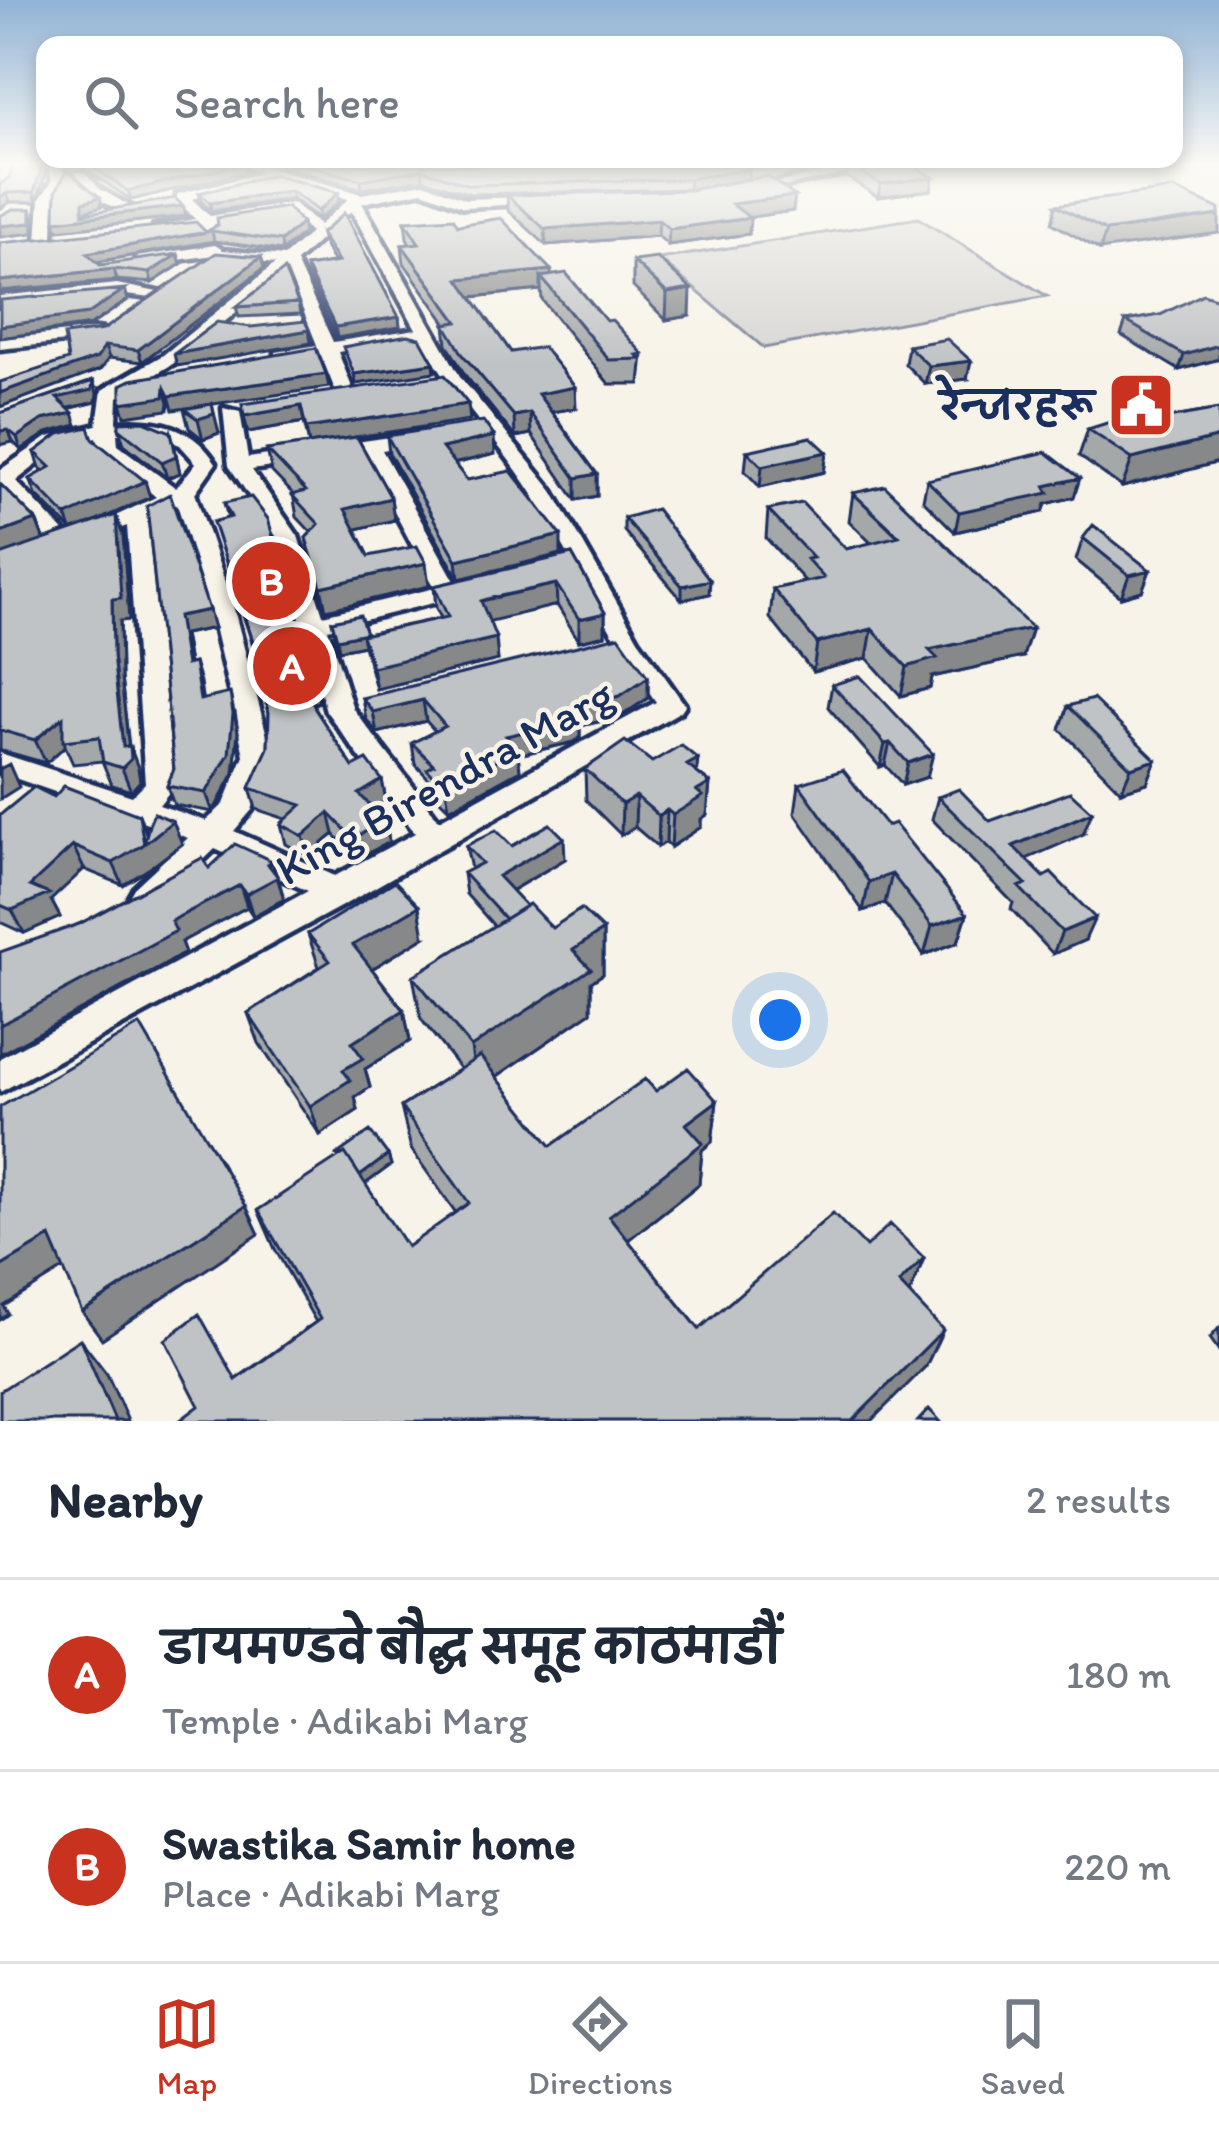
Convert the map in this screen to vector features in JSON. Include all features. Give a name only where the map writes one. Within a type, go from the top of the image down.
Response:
[{"type":"street","points":[[45,241],[46,231]]},
{"type":"street","points":[[208,231],[214,252]]},
{"type":"street","name":"King Birendra Marg","points":[[0,1076],[672,705],[617,645],[570,564],[542,491],[442,381],[427,332],[375,231]]},
{"type":"street","points":[[130,385],[319,233]]},
{"type":"street","points":[[26,243],[68,239]]},
{"type":"street","points":[[0,344],[113,324],[214,252]]},
{"type":"street","points":[[124,263],[214,252],[287,261]]},
{"type":"street","points":[[287,261],[346,395]]},
{"type":"street","points":[[97,292],[101,266]]},
{"type":"street","points":[[0,301],[97,292],[160,294]]},
{"type":"street","points":[[23,341],[29,311]]},
{"type":"street","points":[[211,322],[253,330]]},
{"type":"street","points":[[295,324],[316,322]]},
{"type":"street","points":[[102,356],[113,324]]},
{"type":"street","points":[[259,359],[427,332]]},
{"type":"street","points":[[108,914],[151,894],[214,835],[237,810],[258,755],[223,609],[178,496],[108,447],[101,386],[185,376]]},
{"type":"street","points":[[322,398],[367,392]]},
{"type":"street","points":[[231,412],[239,466],[286,536],[310,626],[350,709],[436,838]]},
{"type":"street","points":[[143,424],[168,429],[201,452],[206,463],[203,474],[178,496],[137,518],[53,548],[2,478],[47,433],[187,418]]},
{"type":"street","points":[[464,432],[488,428]]},
{"type":"street","points":[[239,466],[440,436]]},
{"type":"street","points":[[370,447],[449,591]]},
{"type":"street","points":[[137,518],[160,786],[138,808]]},
{"type":"street","points":[[310,626],[494,581]]},
{"type":"street","points":[[0,763],[214,835],[340,892]]},
{"type":"street","points":[[18,810],[54,779]]},
{"type":"shaded area","points":[[834,231],[940,231],[1047,296],[764,348],[659,259]]},
{"type":"building","points":[[109,231],[210,231],[87,253],[100,265],[178,254],[149,273],[114,269],[0,281],[0,243]]},
{"type":"building","points":[[214,231],[292,231],[281,241]]},
{"type":"building","points":[[354,231],[399,317],[335,327],[306,267],[338,262],[321,234]]},
{"type":"building","points":[[412,231],[514,231],[551,270],[459,279],[511,352],[543,347],[575,387],[538,394],[597,474],[576,478],[530,413],[514,416],[463,355],[445,324],[458,322],[402,245],[419,243]]},
{"type":"building","points":[[216,253],[261,257],[138,350],[105,346],[97,358],[0,393],[0,382],[68,360],[64,335],[103,330]]},
{"type":"building","points":[[657,258],[691,289],[667,293],[633,261]]},
{"type":"building","points":[[284,270],[298,303],[236,307]]},
{"type":"building","points":[[566,273],[606,321],[612,320],[643,354],[637,355],[641,359],[609,360],[541,277]]},
{"type":"building","points":[[125,289],[88,314],[0,326],[0,300]]},
{"type":"building","points":[[1203,294],[1219,299],[1219,345],[1184,355],[1126,321],[1160,315]]},
{"type":"building","points":[[305,321],[309,330],[174,354],[217,322],[251,327]]},
{"type":"building","points":[[408,335],[420,338],[434,363],[354,374],[343,347]]},
{"type":"building","points":[[947,339],[971,361],[929,366],[908,346]]},
{"type":"building","points":[[316,348],[326,374],[169,396],[165,388],[164,397],[121,403],[121,385],[131,380]]},
{"type":"building","points":[[445,375],[468,404],[306,428],[301,406],[244,416],[242,404]]},
{"type":"building","points":[[93,381],[92,390],[57,398],[73,413],[42,420],[17,437],[8,430],[0,431],[0,413]]},
{"type":"building","points":[[212,404],[214,414],[198,419],[184,409]]},
{"type":"building","points":[[1219,409],[1219,437],[1132,459],[1088,429],[1129,416],[1140,423]]},
{"type":"building","points":[[144,421],[171,432],[176,456],[162,462],[119,428],[119,422]]},
{"type":"building","points":[[483,421],[494,436],[442,448],[467,480],[511,471],[561,535],[457,560],[387,436]]},
{"type":"building","points":[[89,427],[93,439],[145,481],[66,516],[30,479],[51,467],[35,452],[59,434]]},
{"type":"building","points":[[357,437],[391,498],[345,509],[369,556],[417,546],[426,563],[321,587],[306,538],[319,524],[292,495],[306,491],[267,450]]},
{"type":"building","points":[[811,437],[827,452],[762,466],[747,451]]},
{"type":"building","points":[[1046,452],[1080,478],[1045,486],[1049,493],[959,512],[927,480]]},
{"type":"building","points":[[0,484],[36,520],[0,533]]},
{"type":"building","points":[[885,486],[1032,628],[929,650],[937,658],[907,667],[872,629],[817,643],[773,589],[824,578],[807,559],[813,558],[768,510],[802,503],[846,549],[899,536],[853,493]]},
{"type":"building","points":[[170,494],[209,610],[178,616],[186,665],[194,663],[200,700],[230,693],[233,714],[229,754],[206,793],[167,786],[174,769],[147,506]]},
{"type":"building","points":[[251,497],[268,519],[282,567],[261,571],[274,610],[289,607],[296,614],[314,682],[307,684],[315,709],[353,767],[367,760],[382,780],[359,794],[386,821],[353,838],[329,813],[303,836],[281,824],[302,805],[250,788],[268,748],[269,713],[254,644],[213,522],[231,517],[224,503]]},
{"type":"building","points":[[656,509],[710,580],[682,586],[624,518]]},
{"type":"building","points":[[116,515],[121,598],[112,599],[113,655],[123,747],[130,746],[131,759],[122,768],[103,762],[99,737],[63,741],[63,717],[35,740],[0,730],[0,555]]},
{"type":"building","points":[[1093,525],[1150,570],[1129,575],[1083,538]]},
{"type":"building","points":[[572,554],[605,613],[579,619],[556,584],[491,598],[481,601],[496,638],[372,667],[362,635],[448,617],[434,586]]},
{"type":"building","points":[[360,615],[366,633],[337,639],[332,621]]},
{"type":"building","points":[[619,636],[648,677],[620,696],[575,706],[580,717],[573,721],[506,736],[518,749],[446,788],[427,769],[434,765],[412,743],[445,726],[423,700],[373,712],[362,698]]},
{"type":"building","points":[[860,676],[933,754],[908,763],[832,685]]},
{"type":"building","points":[[1093,699],[1156,760],[1131,768],[1068,706]]},
{"type":"building","points":[[625,741],[652,762],[681,745],[698,759],[687,765],[710,783],[697,791],[703,796],[673,815],[667,810],[659,816],[636,796],[622,804],[585,769]]},
{"type":"building","points":[[843,770],[887,826],[894,823],[967,914],[932,926],[892,874],[869,882],[799,784]]},
{"type":"building","points":[[64,786],[139,815],[144,844],[113,863],[73,846],[30,886],[49,894],[12,910],[0,905],[0,815],[34,787],[54,797]]},
{"type":"building","points":[[959,789],[990,821],[1070,792],[1092,812],[1013,846],[1044,877],[1051,873],[1095,918],[1062,932],[1019,887],[1026,884],[938,797]]},
{"type":"building","points":[[154,813],[173,821],[144,844],[149,825]]},
{"type":"building","points":[[550,824],[564,838],[498,876],[526,906],[505,919],[463,873],[482,863],[466,846],[496,830],[512,846]]},
{"type":"building","points":[[235,844],[272,861],[268,864],[278,877],[246,894],[240,885],[171,921],[176,931],[0,1025],[0,952],[79,924],[202,858],[209,868]]},
{"type":"building","points":[[395,881],[419,906],[353,945],[404,1010],[352,1043],[363,1058],[343,1070],[350,1080],[310,1106],[248,1013],[330,961],[308,934]]},
{"type":"building","points":[[529,904],[552,928],[581,909],[603,930],[573,950],[591,969],[471,1047],[413,976]]},
{"type":"building","points":[[140,1025],[246,1206],[82,1312],[50,1237],[0,1267],[0,1107]]},
{"type":"building","points":[[480,1056],[551,1146],[645,1079],[656,1091],[688,1068],[717,1101],[686,1124],[703,1143],[609,1216],[699,1329],[833,1213],[866,1247],[890,1224],[924,1258],[899,1283],[943,1330],[852,1421],[179,1421],[199,1406],[165,1340],[199,1314],[236,1380],[320,1319],[258,1210],[345,1153],[407,1247],[469,1203],[401,1107]]},
{"type":"building","points":[[370,1131],[388,1155],[360,1176],[345,1153],[336,1155]]},
{"type":"building","points":[[80,1339],[115,1421],[0,1421],[0,1391]]},
{"type":"building","points":[[929,1409],[940,1421],[918,1421]]},
{"type":"place","name":"रेन्जरहरू","points":[[1141,405]]},
{"type":"place","name":"Swastika Samir home","points":[[271,581]]},
{"type":"place","name":"डायमण्डवे बौद्ध समूह काठमाडौं","points":[[292,666]]}]
